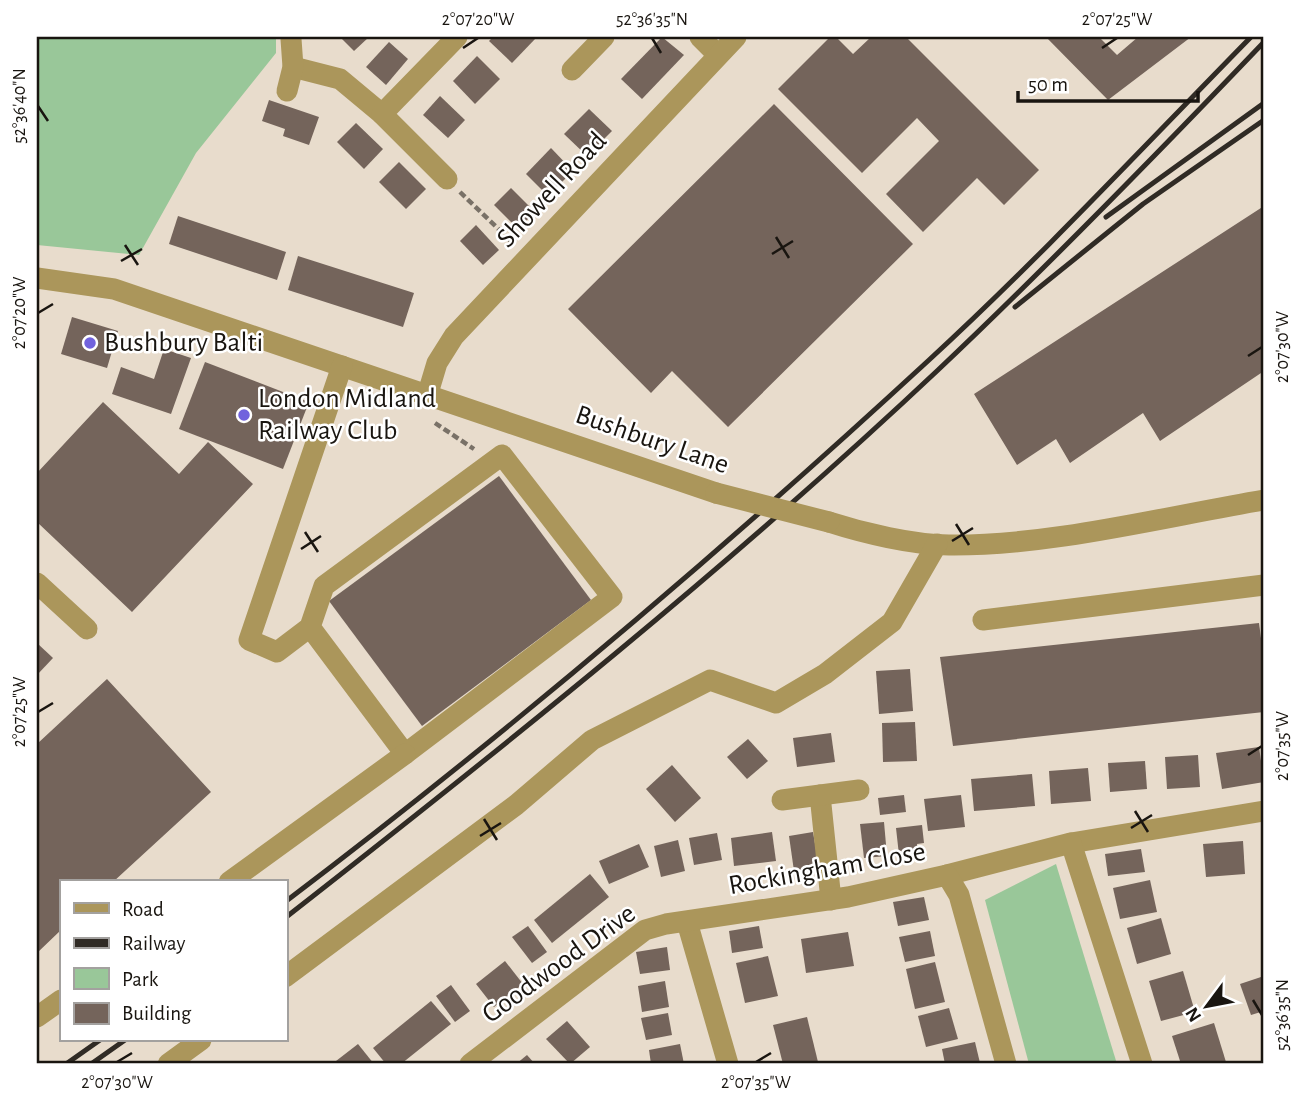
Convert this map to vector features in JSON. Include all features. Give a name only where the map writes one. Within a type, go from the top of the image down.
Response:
[{"type":"street","points":[[382,114],[457,37]]},
{"type":"street","points":[[572,70],[604,37]]},
{"type":"street","points":[[700,37],[718,55]]},
{"type":"street","name":"Showell Road","points":[[428,393],[437,363],[454,336],[736,37]]},
{"type":"street","points":[[286,91],[293,67],[291,39]]},
{"type":"street","points":[[293,67],[340,79],[382,114],[447,179]]},
{"type":"street","name":"Bushbury Lane","points":[[37,278],[114,289],[428,393],[716,493],[854,530],[937,544],[1018,542],[1264,500]]},
{"type":"street","points":[[232,880],[405,754],[612,597],[502,455],[324,586],[310,627],[277,652],[249,640],[342,366]]},
{"type":"street","points":[[287,976],[516,805],[592,740],[710,680],[776,703],[825,674],[891,622],[937,544]]},
{"type":"street","points":[[37,583],[87,629]]},
{"type":"street","points":[[982,620],[1264,585]]},
{"type":"street","points":[[310,627],[405,754]]},
{"type":"street","points":[[782,800],[859,790]]},
{"type":"street","points":[[820,795],[831,900]]},
{"type":"street","points":[[947,875],[1071,843],[1264,811]]},
{"type":"street","points":[[1071,843],[1142,1064]]},
{"type":"street","name":"Rockingham Close","points":[[687,922],[831,900],[947,875],[959,895],[1006,1064]]},
{"type":"street","points":[[687,922],[728,1064]]},
{"type":"street","name":"Goodwood Drive","points":[[470,1064],[645,930],[687,922]]},
{"type":"street","points":[[37,1017],[60,1001]]},
{"type":"street","points":[[168,1064],[198,1042]]},
{"type":"path","points":[[447,179],[527,257]]},
{"type":"path","points":[[429,419],[493,461]]},
{"type":"green space","points":[[37,37],[276,37],[276,53],[196,153],[139,255],[37,245]]},
{"type":"green space","points":[[1056,864],[1117,1064],[1029,1064],[985,900]]},
{"type":"building","points":[[340,37],[369,37],[354,51]]},
{"type":"building","points":[[493,37],[536,38],[512,63],[489,41]]},
{"type":"building","points":[[662,37],[684,55],[642,99],[621,79]]},
{"type":"building","points":[[830,37],[836,37],[853,54],[871,37],[906,37],[1039,170],[1004,205],[977,178],[923,232],[886,194],[939,141],[917,118],[862,173],[778,89]]},
{"type":"building","points":[[1046,37],[1099,37],[1117,55],[1138,37],[1191,37],[1108,100]]},
{"type":"building","points":[[389,42],[408,59],[386,85],[366,67]]},
{"type":"building","points":[[477,56],[500,79],[475,104],[453,81]]},
{"type":"building","points":[[440,96],[465,120],[448,138],[423,115]]},
{"type":"building","points":[[269,100],[319,117],[309,145],[283,136],[285,129],[262,121]]},
{"type":"building","points":[[774,104],[913,244],[728,427],[672,371],[651,393],[568,309]]},
{"type":"building","points":[[589,109],[612,131],[587,156],[564,134]]},
{"type":"building","points":[[356,123],[383,149],[364,169],[337,142]]},
{"type":"building","points":[[551,148],[573,171],[548,196],[526,174]]},
{"type":"building","points":[[399,162],[426,189],[406,209],[379,182]]},
{"type":"building","points":[[511,188],[535,212],[518,229],[494,205]]},
{"type":"building","points":[[1264,206],[1264,371],[1160,441],[1143,413],[1070,463],[1056,439],[1017,465],[974,394]]},
{"type":"building","points":[[178,216],[286,252],[277,280],[169,244]]},
{"type":"building","points":[[476,225],[499,250],[483,265],[460,241]]},
{"type":"building","points":[[298,256],[414,293],[403,327],[288,290]]},
{"type":"building","name":"Bushbury Balti","points":[[72,317],[118,331],[107,368],[61,354]]},
{"type":"building","points":[[164,349],[191,358],[171,414],[112,394],[121,367],[154,379]]},
{"type":"building","name":"London Midland Railway Club","points":[[205,362],[309,402],[283,469],[179,429]]},
{"type":"building","points":[[103,402],[179,474],[208,442],[253,484],[132,612],[37,522],[37,473]]},
{"type":"building","points":[[499,476],[591,600],[422,726],[329,601]]},
{"type":"building","points":[[1259,623],[1264,661],[1264,712],[953,746],[940,657]]},
{"type":"building","points":[[37,643],[53,658],[37,675]]},
{"type":"building","points":[[910,669],[913,711],[879,714],[876,671]]},
{"type":"building","points":[[107,679],[211,792],[115,880],[60,880],[60,931],[37,953],[37,744]]},
{"type":"building","points":[[915,722],[917,761],[883,762],[882,723]]},
{"type":"building","points":[[831,733],[835,762],[797,767],[793,738]]},
{"type":"building","points":[[748,739],[768,761],[747,779],[727,757]]},
{"type":"building","points":[[1259,747],[1264,782],[1222,789],[1216,753]]},
{"type":"building","points":[[1198,755],[1200,787],[1167,789],[1165,757]]},
{"type":"building","points":[[1145,761],[1147,789],[1110,792],[1108,763]]},
{"type":"building","points":[[672,765],[701,798],[675,822],[646,789]]},
{"type":"building","points":[[1088,768],[1091,801],[1051,804],[1049,771]]},
{"type":"building","points":[[1032,774],[1035,806],[974,811],[971,779]]},
{"type":"building","points":[[904,795],[906,812],[880,815],[878,798]]},
{"type":"building","points":[[961,795],[965,827],[928,831],[924,799]]},
{"type":"building","points":[[884,822],[887,856],[864,858],[860,824]]},
{"type":"building","points":[[922,825],[924,843],[917,844],[918,853],[899,855],[896,828]]},
{"type":"building","points":[[772,832],[776,861],[734,866],[731,838]]},
{"type":"building","points":[[813,832],[819,867],[794,871],[789,836]]},
{"type":"building","points":[[717,833],[722,860],[694,865],[689,838]]},
{"type":"building","points":[[678,840],[685,871],[661,877],[654,846]]},
{"type":"building","points":[[1243,841],[1245,874],[1206,877],[1203,844]]},
{"type":"building","points":[[639,844],[649,867],[609,884],[599,861]]},
{"type":"building","points":[[1141,849],[1145,872],[1108,876],[1105,854]]},
{"type":"building","points":[[590,874],[609,897],[552,943],[534,920]]},
{"type":"building","points":[[1150,880],[1157,912],[1120,919],[1113,888]]},
{"type":"building","points":[[924,897],[929,920],[898,926],[893,902]]},
{"type":"building","points":[[1161,918],[1171,954],[1137,964],[1127,928]]},
{"type":"building","points":[[528,926],[547,952],[532,963],[512,937]]},
{"type":"building","points":[[759,926],[763,948],[732,953],[729,931]]},
{"type":"building","points":[[930,931],[935,956],[905,962],[899,937]]},
{"type":"building","points":[[848,932],[854,966],[806,973],[801,939]]},
{"type":"building","points":[[667,947],[670,970],[640,974],[636,952]]},
{"type":"building","points":[[768,956],[778,996],[745,1003],[736,963]]},
{"type":"building","points":[[505,961],[523,984],[494,1007],[476,984]]},
{"type":"building","points":[[935,962],[945,1002],[915,1009],[906,969]]},
{"type":"building","points":[[1183,971],[1195,1012],[1161,1021],[1149,981]]},
{"type":"building","points":[[1264,976],[1264,1011],[1251,1015],[1240,984]]},
{"type":"building","points":[[665,981],[669,1007],[642,1012],[638,986]]},
{"type":"building","points":[[451,985],[470,1011],[455,1022],[436,996]]},
{"type":"building","points":[[431,1001],[451,1024],[401,1064],[386,1064],[373,1048]]},
{"type":"building","points":[[949,1008],[958,1039],[926,1047],[918,1016]]},
{"type":"building","points":[[668,1013],[672,1035],[646,1040],[641,1018]]},
{"type":"building","points":[[807,1017],[818,1062],[783,1064],[773,1025]]},
{"type":"building","points":[[567,1021],[590,1047],[570,1064],[546,1039]]},
{"type":"building","points":[[1214,1023],[1226,1062],[1181,1064],[1172,1036]]},
{"type":"building","points":[[975,1042],[980,1063],[945,1064],[942,1049]]},
{"type":"building","points":[[358,1044],[374,1064],[339,1064],[336,1061]]},
{"type":"building","points":[[680,1044],[684,1064],[651,1064],[649,1050]]},
{"type":"building","points":[[527,1055],[535,1064],[516,1064]]},
{"type":"railway","points":[[287,900],[451,773],[613,639],[773,501],[1012,281],[1251,37]]},
{"type":"railway","points":[[287,916],[618,652],[860,442],[1021,290],[1264,42]]},
{"type":"railway","points":[[1106,217],[1264,103]]},
{"type":"railway","points":[[1015,307],[1143,204],[1264,120]]},
{"type":"railway","points":[[66,1064],[97,1042]]},
{"type":"railway","points":[[91,1064],[122,1042]]},
{"type":"place","name":"Bushbury Balti","points":[[90,343]]},
{"type":"place","name":"London Midland Railway Club","points":[[244,415]]}]
